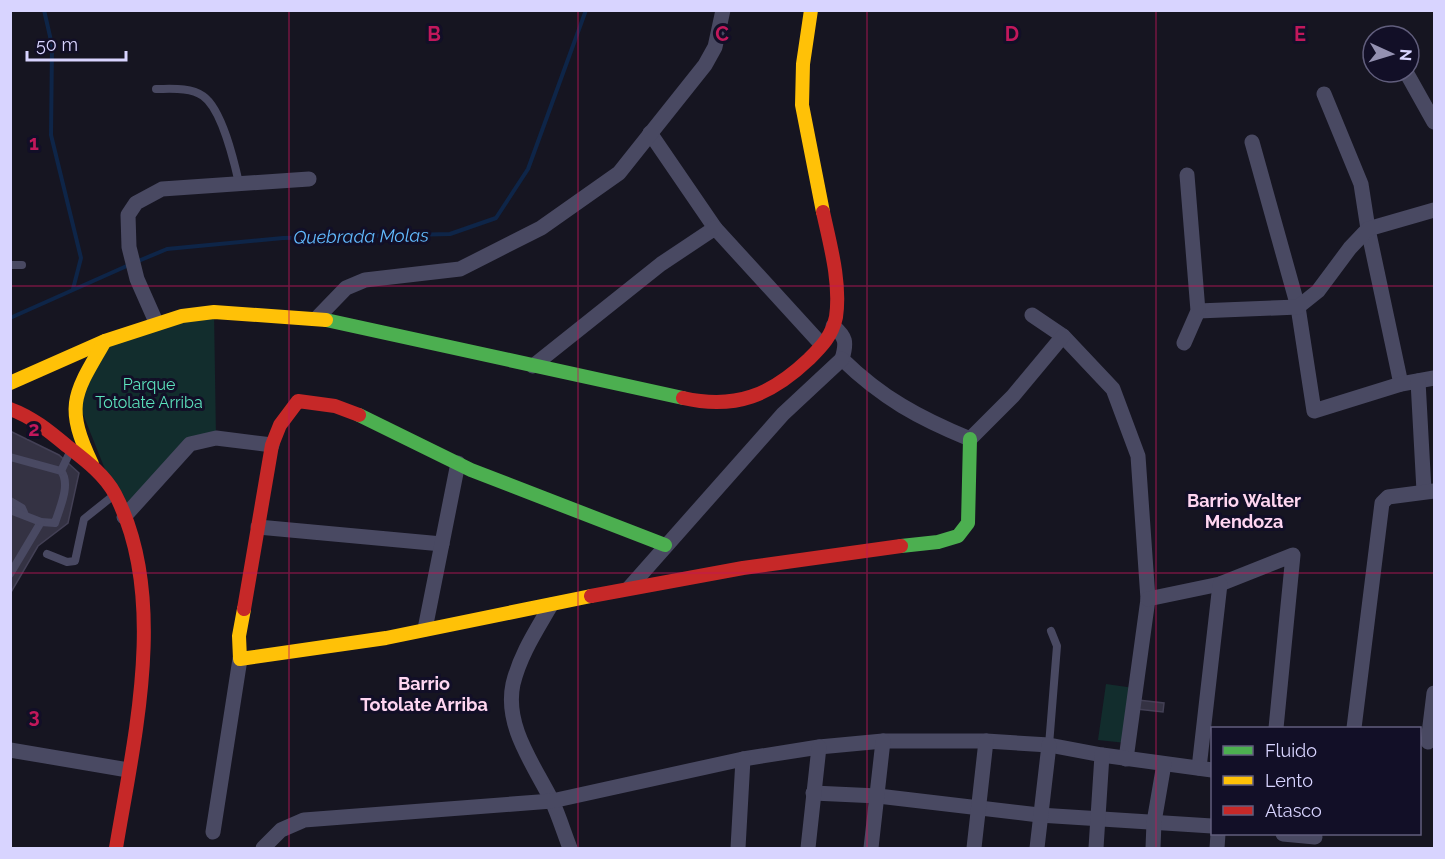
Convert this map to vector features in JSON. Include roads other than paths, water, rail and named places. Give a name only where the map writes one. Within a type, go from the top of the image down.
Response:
[{"type":"main road","points":[[10,383],[105,340],[156,322],[214,312],[317,318],[678,398],[731,403],[760,396],[777,388],[796,373],[821,345],[831,333],[836,305],[834,273],[803,118],[801,80],[811,10]]},
{"type":"main road","points":[[105,340],[75,394],[72,414],[76,433],[92,464],[116,494],[139,556],[144,610],[142,652],[116,849]]},
{"type":"main road","points":[[665,546],[458,463],[336,405],[314,400],[298,401],[280,425],[272,445],[239,636],[240,659],[425,629],[629,588],[938,542],[958,536],[968,523],[970,439]]},
{"type":"main road","points":[[10,409],[39,423],[92,464]]},
{"type":"street","points":[[317,318],[346,288],[365,280],[460,268],[541,228],[619,173],[705,65],[715,47],[723,10]]},
{"type":"street","points":[[1413,84],[1434,122]]},
{"type":"street","points":[[1324,94],[1361,184],[1368,229],[1401,384]]},
{"type":"street","points":[[651,133],[715,228],[821,345]]},
{"type":"street","points":[[1251,142],[1298,306],[1314,411],[1401,384],[1434,378]]},
{"type":"street","points":[[1184,343],[1198,311],[1187,175]]},
{"type":"street","points":[[156,322],[137,279],[129,247],[128,215],[136,202],[162,189],[309,179]]},
{"type":"street","points":[[1198,311],[1298,306],[1318,291],[1350,248],[1368,229],[1434,210]]},
{"type":"street","points":[[533,366],[661,264],[715,228]]},
{"type":"street","points":[[1032,315],[1063,336],[1113,389],[1138,456],[1148,599],[1126,759]]},
{"type":"street","points":[[629,588],[783,414],[842,359],[846,342],[844,336],[832,326]]},
{"type":"street","points":[[842,359],[866,383],[898,406],[970,439],[1012,396],[1063,336]]},
{"type":"street","points":[[1354,727],[1382,503],[1388,497],[1429,491],[1418,381]]},
{"type":"street","points":[[124,517],[190,444],[216,438],[272,445]]},
{"type":"street","points":[[425,629],[458,463]]},
{"type":"street","points":[[258,527],[442,544]]},
{"type":"street","points":[[1148,599],[1220,584],[1293,555],[1276,727]]},
{"type":"street","points":[[263,849],[281,830],[303,820],[552,801],[743,759],[819,747],[883,741],[986,741],[1049,745],[1102,756],[1206,769],[1220,584]]},
{"type":"street","points":[[550,605],[523,653],[513,686],[511,714],[534,771],[552,801],[570,849]]},
{"type":"street","points":[[213,832],[240,659]]},
{"type":"street","points":[[1427,742],[1434,693]]},
{"type":"street","points":[[871,849],[883,741]]},
{"type":"street","points":[[974,849],[986,741]]},
{"type":"street","points":[[1037,849],[1039,815],[1049,745]]},
{"type":"street","points":[[808,849],[819,747]]},
{"type":"street","points":[[10,750],[128,770]]},
{"type":"street","points":[[1096,849],[1102,756]]},
{"type":"street","points":[[738,849],[743,759]]},
{"type":"street","points":[[1153,849],[1154,822],[1164,764]]},
{"type":"street","points":[[813,793],[878,796],[1039,815],[1211,826]]},
{"type":"street","points":[[1288,835],[1313,840]]},
{"type":"lane","points":[[156,89],[187,90],[204,96],[219,118],[239,183]]},
{"type":"lane","points":[[10,265],[22,265]]},
{"type":"lane","points":[[61,471],[71,449]]},
{"type":"lane","points":[[10,457],[61,471],[65,477],[55,523],[41,522],[10,510]]},
{"type":"lane","points":[[47,554],[67,562],[75,561],[84,519],[116,494]]},
{"type":"lane","points":[[10,501],[22,508],[25,515]]},
{"type":"lane","points":[[10,574],[41,522]]},
{"type":"lane","points":[[1049,745],[1057,646],[1051,631]]},
{"type":"waterway","points":[[44,10],[52,45],[51,135],[81,258],[73,289]]},
{"type":"waterway","name":"Quebrada Molas","points":[[136,262],[167,249],[283,238],[450,234],[496,218],[528,169],[586,10]]},
{"type":"waterway","name":"Quebrada Molas","points":[[10,318],[129,265]]},
{"type":"district","name":"Barrio Walter Mendoza","points":[[1244,510]]},
{"type":"district","name":"Barrio Totolate Arriba","points":[[424,693]]},
{"type":"park label","name":"Parque Totolate Arriba","points":[[149,393]]}]
